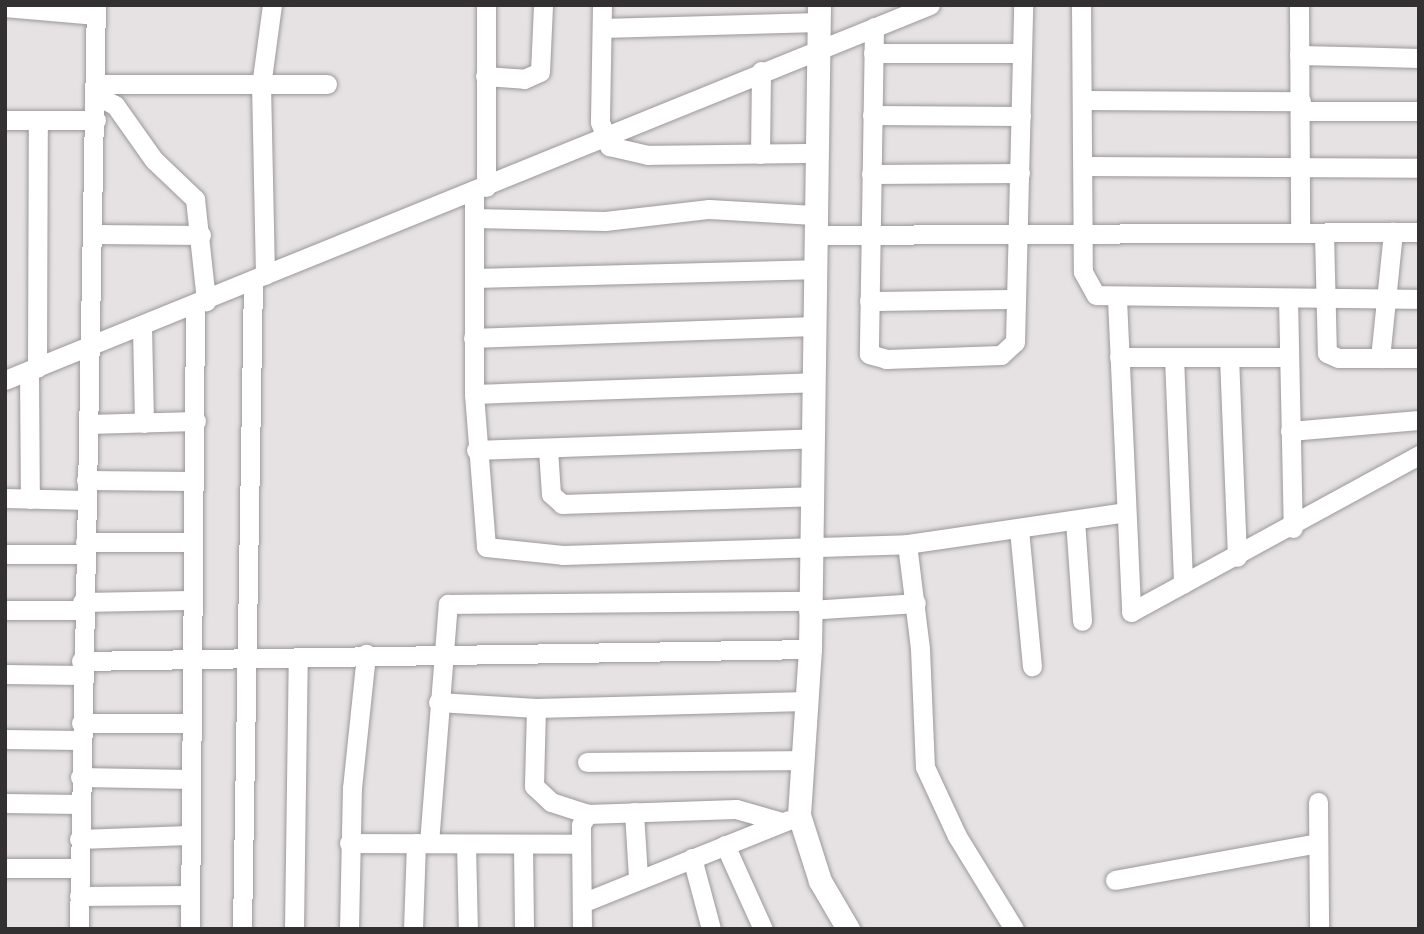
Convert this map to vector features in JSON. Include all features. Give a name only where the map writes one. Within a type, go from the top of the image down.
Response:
[{"type":"street","points":[[242,929],[259,278],[261,86],[272,5]]},
{"type":"street","points":[[486,5],[480,190],[474,218],[474,394],[480,537],[498,551],[810,549],[906,544],[1126,512]]},
{"type":"street","points":[[485,76],[524,79],[540,72],[543,5]]},
{"type":"street","points":[[602,5],[602,138]]},
{"type":"street","points":[[5,380],[201,304],[259,278],[480,190],[818,46],[930,5]]},
{"type":"street","points":[[874,27],[869,354],[886,359],[1002,355],[1015,341],[1023,5]]},
{"type":"street","points":[[1081,5],[1086,286],[1117,299],[1419,299]]},
{"type":"street","points":[[1299,5],[1300,233]]},
{"type":"street","points":[[5,8],[96,10],[95,234],[82,606],[79,929]]},
{"type":"street","points":[[602,28],[819,14],[812,269],[813,438],[808,606],[810,649],[801,760],[791,819],[820,881],[848,929]]},
{"type":"street","points":[[873,53],[1022,53]]},
{"type":"street","points":[[1300,55],[1419,58]]},
{"type":"street","points":[[761,71],[761,154]]},
{"type":"street","points":[[97,90],[327,84]]},
{"type":"street","points":[[97,90],[115,106],[154,160],[195,199],[201,235],[190,600],[190,929]]},
{"type":"street","points":[[1082,100],[1419,111]]},
{"type":"street","points":[[872,115],[1021,116]]},
{"type":"street","points":[[5,120],[96,120]]},
{"type":"street","points":[[30,499],[38,120]]},
{"type":"street","points":[[602,138],[622,152],[817,153]]},
{"type":"street","points":[[1083,166],[1419,168]]},
{"type":"street","points":[[872,174],[1020,173]]},
{"type":"street","points":[[474,218],[605,221],[709,209],[871,234],[1419,232]]},
{"type":"street","points":[[1324,233],[1325,298],[1330,357],[1419,358]]},
{"type":"street","points":[[1381,358],[1393,233]]},
{"type":"street","points":[[95,234],[201,235]]},
{"type":"street","points":[[474,278],[812,269]]},
{"type":"street","points":[[1288,298],[1293,528]]},
{"type":"street","points":[[869,301],[1015,299]]},
{"type":"street","points":[[1117,299],[1131,611],[1293,528],[1419,455]]},
{"type":"street","points":[[473,338],[812,326]]},
{"type":"street","points":[[142,327],[144,423]]},
{"type":"street","points":[[1119,357],[1288,357]]},
{"type":"street","points":[[1174,357],[1183,584]]},
{"type":"street","points":[[1229,357],[1237,557]]},
{"type":"street","points":[[474,394],[813,382]]},
{"type":"street","points":[[1290,431],[1419,420]]},
{"type":"street","points":[[88,424],[196,421]]},
{"type":"street","points":[[476,450],[813,438]]},
{"type":"street","points":[[548,449],[551,494],[562,504],[811,496]]},
{"type":"street","points":[[5,498],[30,499],[86,490],[194,481]]},
{"type":"street","points":[[1075,520],[1082,621]]},
{"type":"street","points":[[1019,529],[1032,666]]},
{"type":"street","points":[[5,554],[191,542]]},
{"type":"street","points":[[906,544],[916,603],[925,767],[957,836],[1014,929]]},
{"type":"street","points":[[5,610],[190,600]]},
{"type":"street","points":[[413,929],[438,702],[443,613],[456,602],[808,606],[916,603]]},
{"type":"street","points":[[5,674],[190,660],[366,654],[440,656],[810,649]]},
{"type":"street","points":[[349,929],[349,843],[366,654]]},
{"type":"street","points":[[294,929],[298,658]]},
{"type":"street","points":[[438,702],[536,708],[806,701]]},
{"type":"street","points":[[536,708],[534,786],[551,802],[587,814],[736,809],[791,819]]},
{"type":"street","points":[[5,739],[191,723]]},
{"type":"street","points":[[587,762],[801,760]]},
{"type":"street","points":[[80,777],[191,779]]},
{"type":"street","points":[[1314,927],[1318,802]]},
{"type":"street","points":[[5,803],[80,804]]},
{"type":"street","points":[[634,811],[638,878]]},
{"type":"street","points":[[582,929],[581,844],[587,814]]},
{"type":"street","points":[[582,903],[638,878],[791,819]]},
{"type":"street","points":[[79,839],[190,835]]},
{"type":"street","points":[[349,843],[581,844]]},
{"type":"street","points":[[1115,880],[1318,843]]},
{"type":"street","points":[[466,844],[468,929]]},
{"type":"street","points":[[523,845],[524,929]]},
{"type":"street","points":[[725,845],[763,929]]},
{"type":"street","points":[[692,858],[711,929]]},
{"type":"street","points":[[5,868],[79,868]]},
{"type":"street","points":[[79,896],[190,895]]}]
